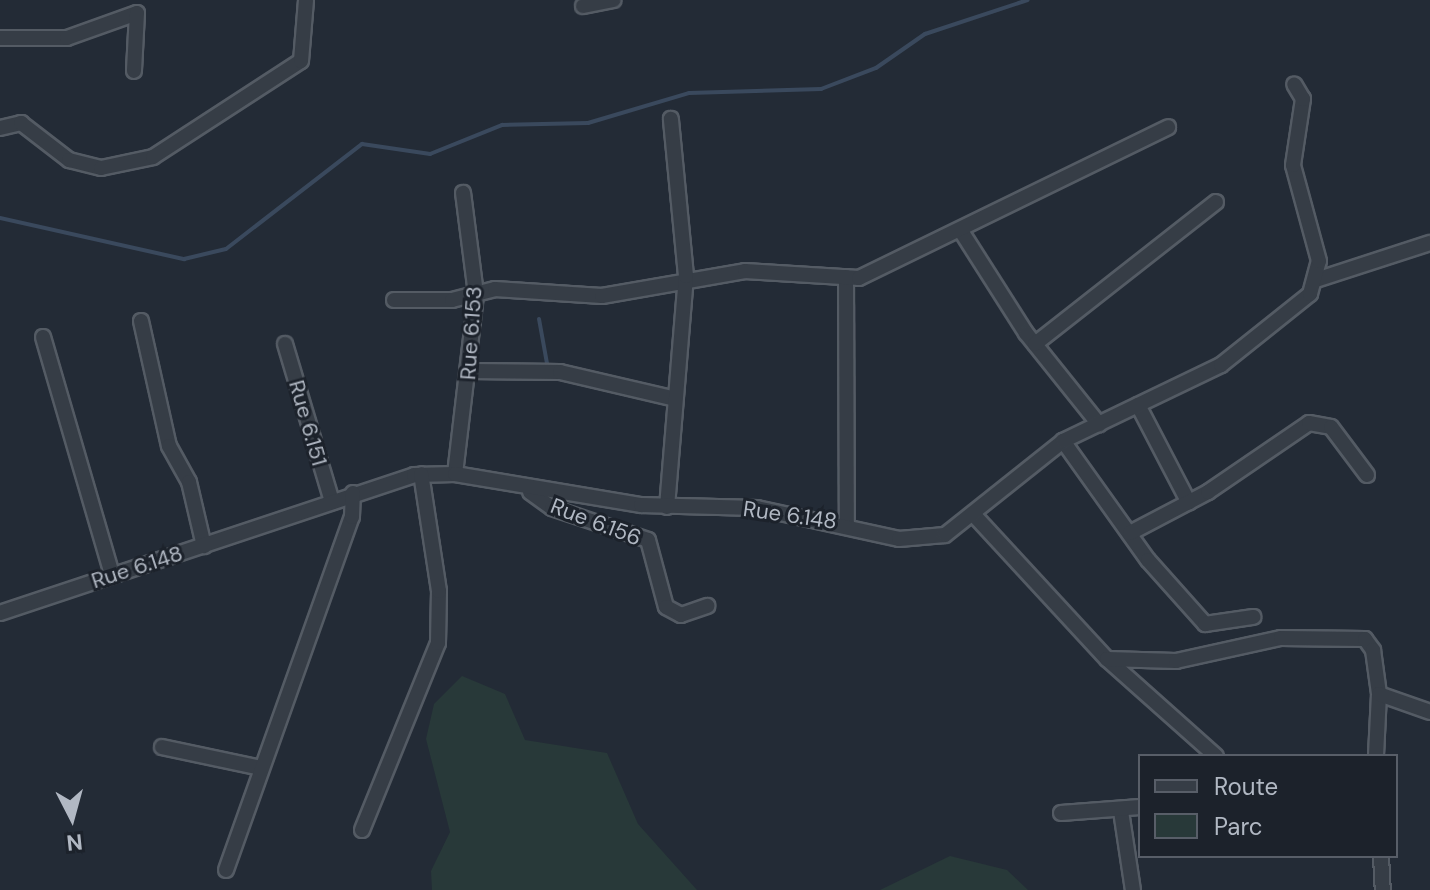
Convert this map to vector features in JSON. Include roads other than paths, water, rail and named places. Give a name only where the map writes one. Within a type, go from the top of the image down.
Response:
[{"type":"street","points":[[0,128],[21,123],[69,160],[101,168],[153,157],[301,61],[306,0]]},
{"type":"street","points":[[583,6],[613,0]]},
{"type":"street","points":[[0,38],[67,38],[137,13],[134,71]]},
{"type":"street","points":[[1294,84],[1303,99],[1293,165],[1319,261],[1316,280],[1430,243]]},
{"type":"street","points":[[667,507],[672,398],[686,276],[671,119]]},
{"type":"street","points":[[394,300],[476,294],[602,296],[686,276],[846,277],[879,273],[1168,127]]},
{"type":"street","name":"Rue 6.153","points":[[455,474],[470,371],[476,294],[463,193]]},
{"type":"street","points":[[1035,344],[1216,202]]},
{"type":"street","points":[[961,231],[1035,344],[1099,424]]},
{"type":"street","points":[[846,277],[847,523]]},
{"type":"street","name":"Rue 6.148","points":[[0,613],[353,493],[421,474],[455,474],[530,492],[667,507],[757,508],[847,523],[887,537],[929,538],[974,515],[1063,441],[1246,350],[1316,280]]},
{"type":"street","points":[[141,321],[169,446],[189,482],[204,546]]},
{"type":"street","points":[[43,337],[112,575]]},
{"type":"street","name":"Rue 6.151","points":[[285,344],[332,502]]},
{"type":"street","points":[[470,371],[560,372],[672,398]]},
{"type":"street","points":[[1138,405],[1189,503]]},
{"type":"street","points":[[1130,533],[1189,503],[1309,423],[1331,427],[1367,475]]},
{"type":"street","points":[[1063,441],[1130,533],[1205,624],[1253,617]]},
{"type":"street","points":[[362,830],[438,643],[439,591],[421,474]]},
{"type":"street","name":"Rue 6.156","points":[[530,492],[552,508],[648,540],[666,607],[681,615],[707,606]]},
{"type":"street","points":[[226,870],[352,517],[353,493]]},
{"type":"street","points":[[974,515],[1107,659],[1214,754]]},
{"type":"street","points":[[1107,659],[1176,661],[1281,638],[1365,639],[1373,650],[1379,694],[1376,754]]},
{"type":"street","points":[[1379,694],[1430,712]]},
{"type":"street","points":[[162,747],[261,768]]},
{"type":"street","points":[[1061,813],[1138,807]]},
{"type":"street","points":[[1121,811],[1133,890]]},
{"type":"street","points":[[1381,858],[1383,890]]},
{"type":"waterway","points":[[0,218],[184,259],[226,249],[362,144],[430,154],[502,125],[588,123],[689,93],[821,89],[876,68],[925,34],[1028,0]]},
{"type":"waterway","points":[[539,319],[548,369]]}]
